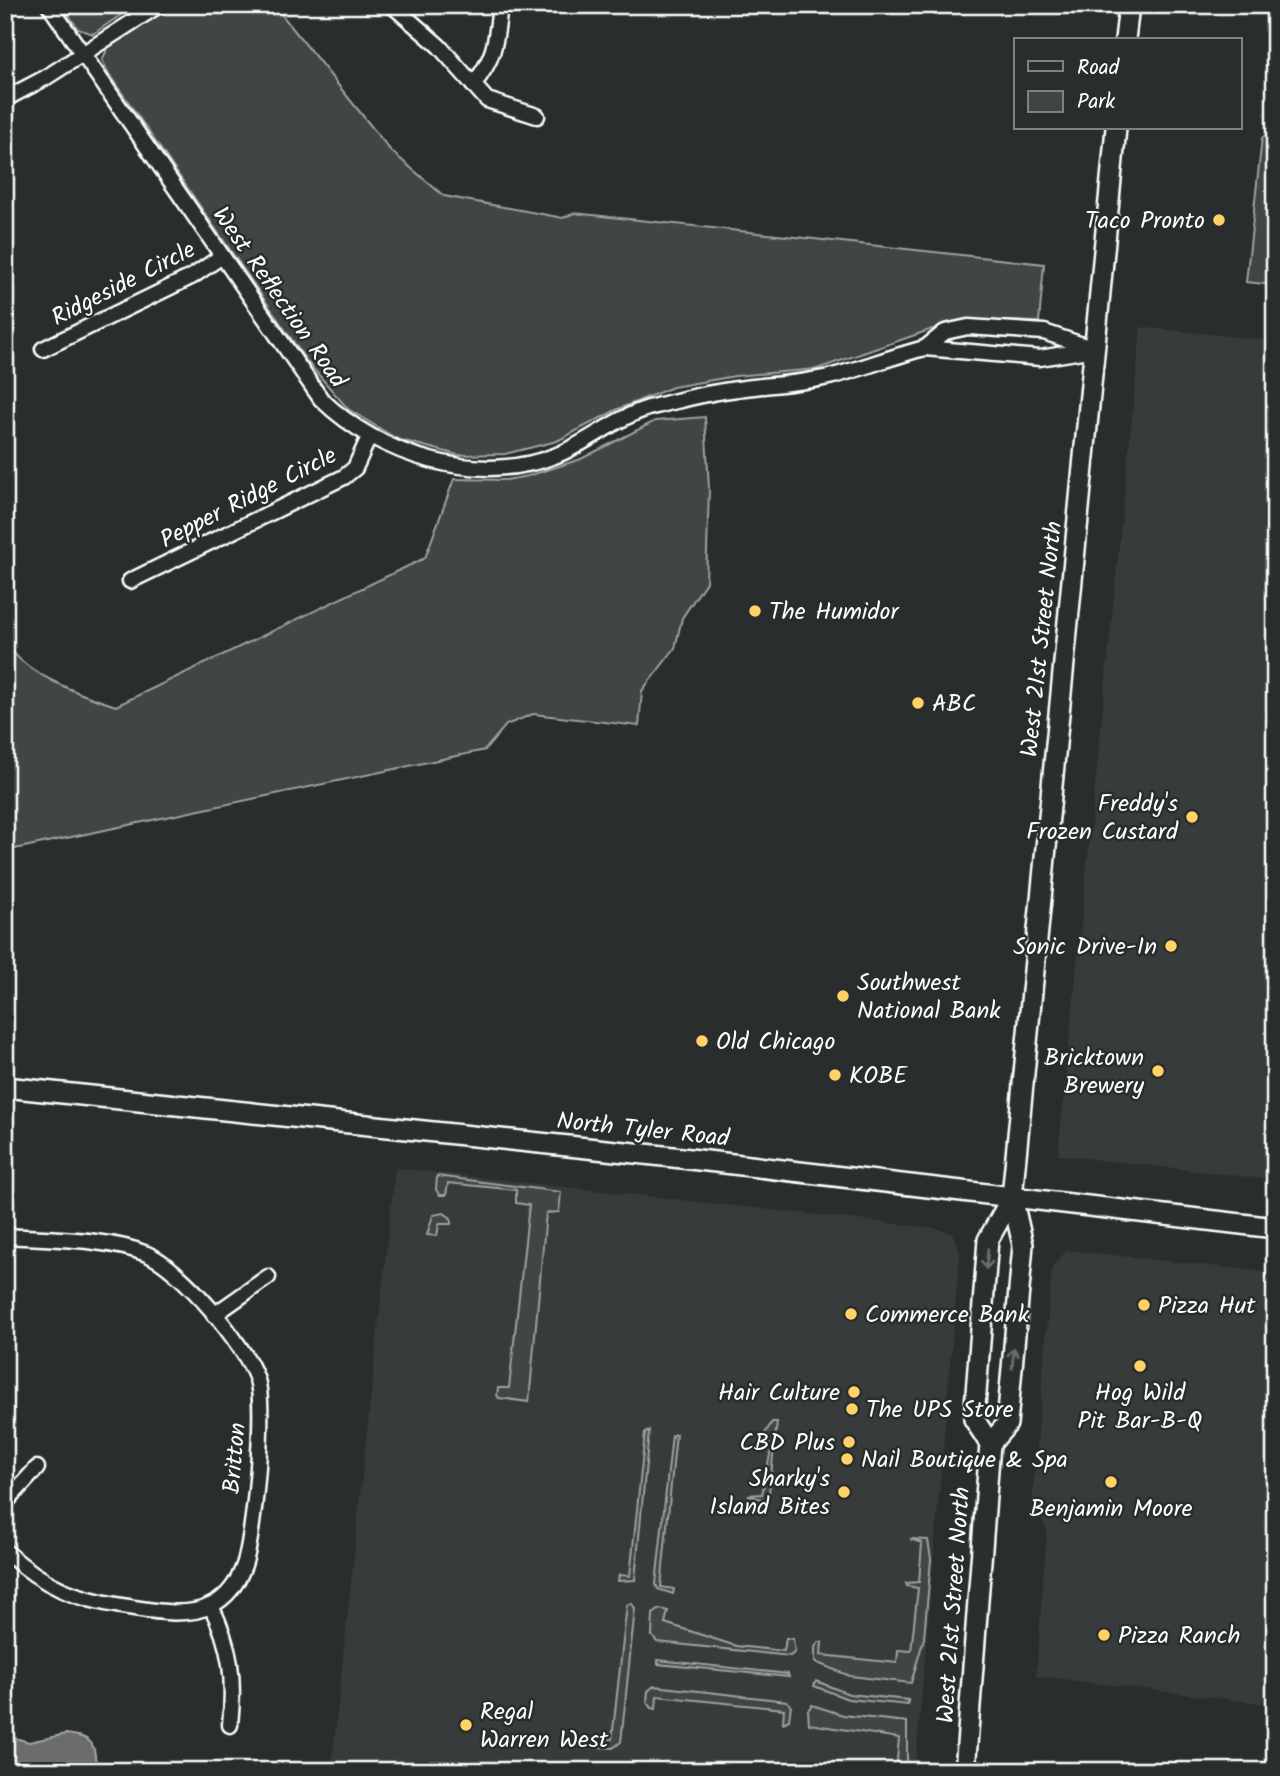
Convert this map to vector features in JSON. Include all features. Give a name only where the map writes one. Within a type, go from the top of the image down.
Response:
[{"type":"main road","points":[[1125,38],[1129,5]]},
{"type":"main road","name":"West 21st Street North","points":[[965,1771],[990,1444],[1007,1424],[1023,1245],[1012,1197],[1116,130]]},
{"type":"main road","name":"North Tyler Road","points":[[5,1087],[576,1146],[1275,1228]]},
{"type":"main road","name":"West 21st Street North","points":[[990,1444],[974,1419],[988,1240],[1012,1197]]},
{"type":"street","name":"West Reflection Road","points":[[49,5],[321,400],[369,437],[418,457],[456,464],[494,466],[527,463],[557,455],[626,417],[653,407],[719,392],[830,377],[925,348],[1040,358],[1094,349]]},
{"type":"street","points":[[5,99],[83,54],[159,5]]},
{"type":"street","points":[[392,5],[439,46],[487,100],[537,116]]},
{"type":"street","points":[[473,85],[486,69],[495,50],[500,5]]},
{"type":"street","name":"Ridgeside Circle","points":[[43,349],[194,276],[222,256]]},
{"type":"street","name":"West Reflection Road","points":[[925,348],[944,332],[995,327],[1045,332],[1094,349]]},
{"type":"street","name":"Pepper Ridge Circle","points":[[130,581],[344,477],[355,468],[369,437]]},
{"type":"street","name":"Britton","points":[[5,1236],[96,1244],[146,1253],[164,1262],[184,1279],[245,1355],[256,1377],[262,1408],[251,1528],[245,1564],[233,1588],[211,1606]]},
{"type":"street","points":[[214,1315],[268,1277]]},
{"type":"street","points":[[5,1503],[37,1468]]},
{"type":"street","points":[[5,1551],[36,1577],[58,1590],[87,1601],[159,1611],[211,1606],[231,1658],[230,1725]]},
{"type":"shaded area","points":[[1141,327],[1275,341],[1275,1180],[1058,1155]]},
{"type":"shaded area","points":[[395,1168],[934,1228],[952,1233],[960,1251],[915,1771],[331,1771]]},
{"type":"shaded area","points":[[1067,1250],[1275,1273],[1275,1705],[1036,1676],[1047,1529],[1032,1504],[1052,1267]]},
{"type":"shaded area","points":[[66,1734],[82,1737],[91,1743],[96,1771],[5,1771],[5,1735],[29,1742]]},
{"type":"green space","points":[[62,5],[135,5],[93,34],[78,29]]},
{"type":"green space","points":[[172,5],[274,5],[391,151],[444,196],[563,218],[574,213],[1044,264],[1039,322],[968,320],[941,326],[817,369],[735,376],[673,387],[618,409],[557,441],[505,454],[458,455],[397,439],[348,409],[308,363],[109,74],[102,60],[108,48]]},
{"type":"green space","points":[[1275,127],[1275,285],[1246,282],[1262,138]]},
{"type":"green space","points":[[705,417],[709,489],[706,582],[682,618],[675,648],[642,691],[639,726],[533,714],[506,725],[485,750],[5,851],[5,638],[22,662],[37,672],[70,689],[116,706],[425,558],[454,479],[506,480],[528,476],[581,459],[655,421]]},
{"type":"green space","points":[[437,1176],[561,1192],[559,1212],[546,1213],[529,1402],[499,1398],[497,1395],[498,1388],[509,1388],[529,1205],[516,1203],[516,1190],[448,1183],[446,1195],[440,1195],[436,1190]]},
{"type":"green space","points":[[444,1213],[451,1218],[451,1224],[439,1224],[437,1236],[427,1235],[433,1215]]},
{"type":"green space","points":[[772,1422],[777,1422],[768,1501],[748,1495],[762,1494],[772,1445],[761,1440]]},
{"type":"green space","points":[[649,1431],[635,1580],[618,1581],[619,1575],[630,1576],[645,1433]]},
{"type":"green space","points":[[676,1434],[661,1587],[674,1589],[673,1594],[658,1589],[656,1584],[672,1435]]},
{"type":"green space","points":[[910,1539],[928,1540],[931,1559],[924,1638],[911,1683],[850,1676],[815,1662],[815,1647],[819,1642],[822,1642],[821,1655],[897,1663],[898,1650],[911,1651],[918,1588],[907,1586],[906,1583],[919,1582],[922,1543]]},
{"type":"green space","points":[[631,1603],[635,1608],[621,1742],[613,1748],[599,1747],[600,1740],[612,1739],[627,1605]]},
{"type":"green space","points":[[660,1609],[668,1611],[665,1623],[736,1646],[784,1651],[786,1638],[793,1639],[795,1652],[790,1656],[657,1642],[652,1636],[653,1614]]},
{"type":"green space","points":[[658,1660],[788,1674],[789,1677],[658,1664]]},
{"type":"green space","points":[[816,1681],[849,1694],[908,1700],[908,1705],[848,1699],[814,1686]]},
{"type":"green space","points":[[654,1686],[787,1701],[791,1705],[789,1720],[783,1723],[784,1709],[657,1696],[656,1709],[652,1708],[647,1702],[648,1691]]},
{"type":"green space","points":[[812,1705],[843,1715],[907,1722],[907,1771],[896,1771],[899,1738],[809,1724],[808,1710]]},
{"type":"place","name":"Taco Pronto","points":[[1219,220]]},
{"type":"place","name":"The Humidor","points":[[755,611]]},
{"type":"place","name":"ABC","points":[[918,703]]},
{"type":"place","name":"Freddy's Frozen Custard","points":[[1192,817]]},
{"type":"place","name":"Sonic Drive-In","points":[[1171,946]]},
{"type":"place","name":"Southwest National Bank","points":[[843,996]]},
{"type":"place","name":"Old Chicago","points":[[702,1041]]},
{"type":"place","name":"Bricktown Brewery","points":[[1158,1071]]},
{"type":"place","name":"KOBE","points":[[835,1075]]},
{"type":"place","name":"Pizza Hut","points":[[1144,1305]]},
{"type":"place","name":"Commerce Bank","points":[[851,1314]]},
{"type":"place","name":"Hog Wild Pit Bar-B-Q","points":[[1140,1366]]},
{"type":"place","name":"Hair Culture","points":[[854,1392]]},
{"type":"place","name":"The UPS Store","points":[[852,1409]]},
{"type":"place","name":"CBD Plus","points":[[849,1442]]},
{"type":"place","name":"Nail Boutique & Spa","points":[[847,1459]]},
{"type":"place","name":"Benjamin Moore","points":[[1111,1482]]},
{"type":"place","name":"Sharky's Island Bites","points":[[844,1492]]},
{"type":"place","name":"Pizza Ranch","points":[[1104,1635]]},
{"type":"place","name":"Regal Warren West","points":[[466,1725]]}]
